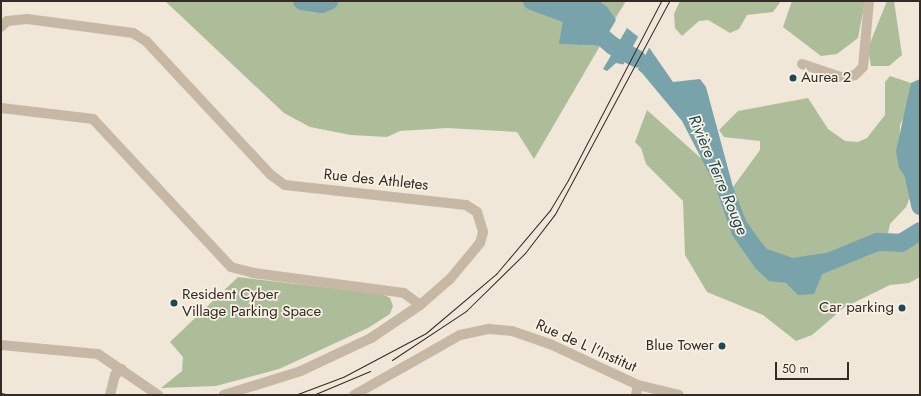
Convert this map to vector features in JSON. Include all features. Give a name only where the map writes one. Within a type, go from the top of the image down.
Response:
[{"type":"street","points":[[802,64],[844,78],[855,75],[863,68],[869,1]]},
{"type":"street","name":"Rue des Athletes","points":[[1,27],[7,21],[27,19],[133,33],[146,41],[271,176],[285,185],[466,205],[477,212],[483,232],[480,243],[450,279],[420,305],[371,338],[301,371],[224,395]]},
{"type":"street","points":[[1,108],[93,120],[231,267],[253,273],[404,293],[420,305]]},
{"type":"street","name":"Rue de L l'Institut","points":[[354,395],[460,335],[489,329],[512,331],[550,344],[637,390],[679,395]]},
{"type":"street","points":[[1,346],[98,354],[158,395]]},
{"type":"street","points":[[110,395],[115,375],[122,369]]},
{"type":"green space","points":[[165,1],[554,1],[564,14],[560,44],[600,46],[534,159],[517,132],[447,128],[400,131],[387,137],[351,135],[310,127],[284,113]]},
{"type":"green space","points":[[599,1],[626,1],[615,19]]},
{"type":"green space","points":[[680,1],[781,1],[773,12],[747,15],[739,29],[730,33],[708,20],[699,21],[682,36],[675,28],[674,14]]},
{"type":"green space","points":[[792,1],[865,1],[858,38],[837,54],[821,56],[783,27]]},
{"type":"green space","points":[[887,1],[894,1],[902,55],[889,66],[871,66],[868,48]]},
{"type":"green space","points":[[890,76],[911,83],[908,109],[900,125],[899,168],[913,190],[906,207],[890,224],[888,233],[896,235],[920,225],[920,277],[909,283],[890,285],[845,307],[812,335],[796,341],[763,315],[707,292],[685,255],[683,201],[646,164],[641,148],[635,142],[647,110],[733,187],[760,150],[760,141],[724,137],[719,130],[738,111],[808,98],[828,129],[845,141],[858,142],[867,138],[885,115],[885,82]]},
{"type":"green space","points":[[238,277],[382,294],[390,298],[393,306],[390,314],[368,328],[279,369],[216,386],[161,388],[182,371],[183,357],[170,342]]},
{"type":"water","points":[[554,1],[599,1],[607,7],[616,20],[601,46],[559,44],[564,14]]},
{"type":"water","points":[[627,28],[646,43],[673,82],[700,79],[706,87],[733,187],[746,221],[767,249],[793,258],[838,251],[845,257],[824,270],[814,294],[798,295],[786,283],[769,281],[756,269],[732,235],[715,185],[682,121],[642,73],[635,67],[616,63],[607,71],[603,69]]},
{"type":"water","points":[[920,79],[920,187],[917,190],[913,190],[899,168],[896,151],[911,83]]},
{"type":"pier","points":[[639,35],[650,46],[637,71],[622,67]]},
{"type":"waterway","name":"Rivière Terre Rouge","points":[[302,1],[321,4],[329,1]]},
{"type":"waterway","name":"Rivière Terre Rouge","points":[[532,1],[581,19],[613,46],[637,59]]},
{"type":"waterway","name":"Rivière Terre Rouge","points":[[912,167],[920,206]]},
{"type":"waterway","name":"Rivière Terre Rouge","points":[[821,265],[877,242],[901,243],[920,231]]},
{"type":"tram line","points":[[295,395],[343,377],[426,333],[496,274],[550,210],[568,180],[661,1]]},
{"type":"tram line","points":[[392,360],[466,311],[525,253],[555,214],[669,1]]},
{"type":"tram line","points":[[313,395],[370,371]]},
{"type":"tram line","points":[[1,393],[10,395]]},
{"type":"place","name":"Aurea 2","points":[[793,78]]},
{"type":"place","name":"Resident Cyber Village Parking Space","points":[[174,303]]},
{"type":"place","name":"Car parking","points":[[902,308]]},
{"type":"place","name":"Blue Tower","points":[[722,346]]}]
